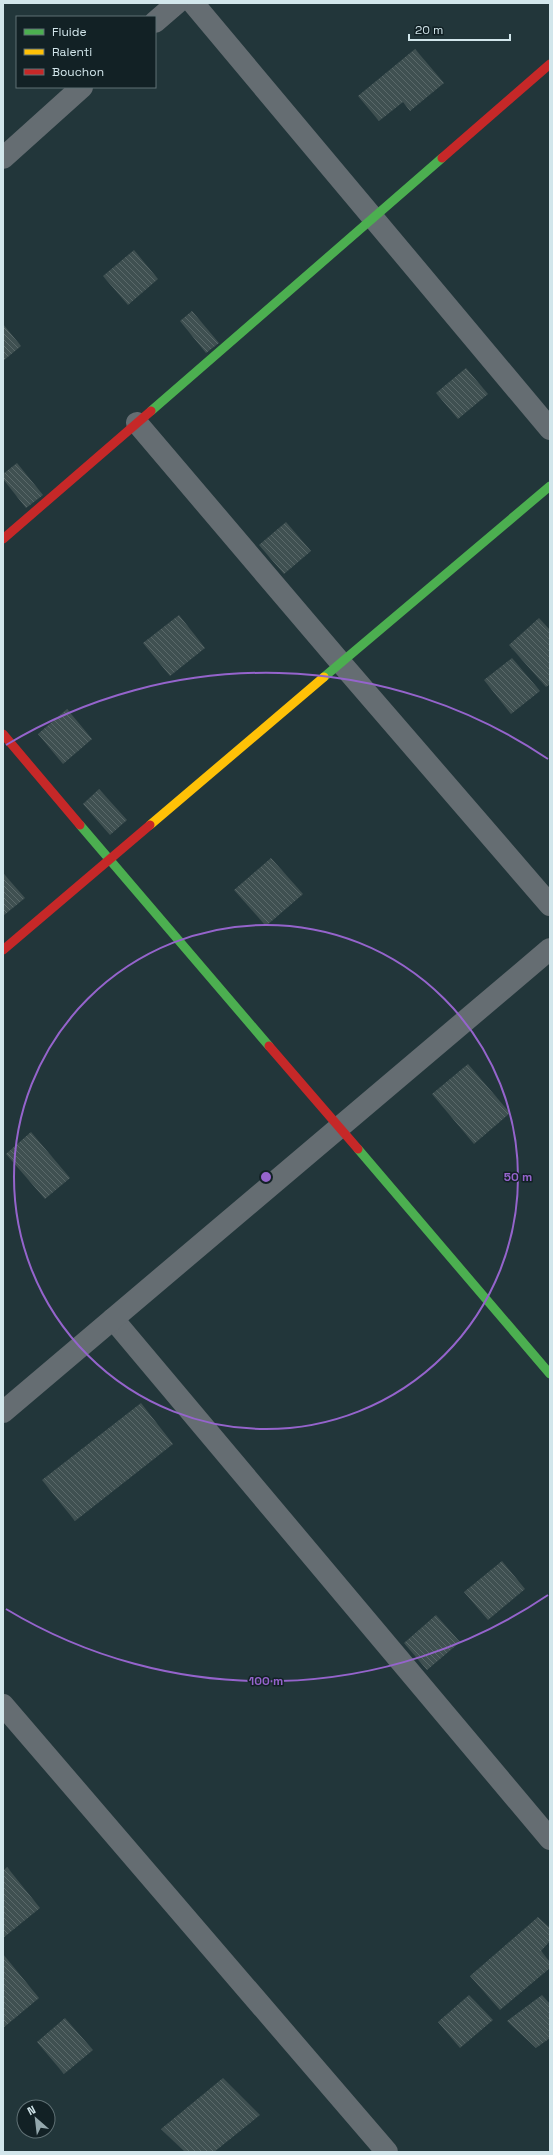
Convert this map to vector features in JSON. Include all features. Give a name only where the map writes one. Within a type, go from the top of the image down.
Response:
[{"type":"street","points":[[156,21],[177,3]]},
{"type":"street","points":[[193,3],[550,429]]},
{"type":"street","points":[[3,540],[550,64]]},
{"type":"street","points":[[3,158],[81,88]]},
{"type":"street","points":[[137,423],[341,663],[550,905]]},
{"type":"street","points":[[3,950],[550,486]]},
{"type":"street","points":[[3,734],[550,1374]]},
{"type":"street","points":[[3,1412],[339,1126],[550,949]]},
{"type":"street","points":[[113,1319],[550,1839]]},
{"type":"street","points":[[3,1705],[387,2152]]},
{"type":"building","points":[[415,49],[444,83],[410,111],[403,102],[379,121],[358,96]]},
{"type":"building","points":[[134,250],[158,279],[128,305],[103,276]]},
{"type":"building","points":[[192,311],[219,343],[206,353],[180,321]]},
{"type":"building","points":[[3,324],[21,346],[3,361]]},
{"type":"building","points":[[466,368],[488,394],[458,419],[436,393]]},
{"type":"building","points":[[17,463],[43,495],[26,508],[3,479],[3,474]]},
{"type":"building","points":[[286,522],[311,551],[284,574],[259,545]]},
{"type":"building","points":[[179,615],[205,648],[170,676],[143,643]]},
{"type":"building","points":[[539,618],[550,630],[550,684],[546,687],[509,645]]},
{"type":"building","points":[[512,658],[540,691],[511,714],[484,680]]},
{"type":"building","points":[[67,709],[92,739],[63,764],[38,734]]},
{"type":"building","points":[[99,789],[127,820],[110,835],[83,804]]},
{"type":"building","points":[[271,858],[303,894],[266,926],[234,890]]},
{"type":"building","points":[[3,873],[25,898],[3,916]]},
{"type":"building","points":[[468,1064],[510,1113],[474,1144],[432,1094]]},
{"type":"building","points":[[31,1132],[70,1178],[45,1199],[6,1154]]},
{"type":"building","points":[[141,1403],[173,1444],[75,1521],[42,1480]]},
{"type":"building","points":[[502,1561],[525,1589],[488,1620],[464,1592]]},
{"type":"building","points":[[436,1615],[460,1642],[427,1670],[404,1643]]},
{"type":"building","points":[[7,1867],[40,1908],[3,1938],[3,1871]]},
{"type":"building","points":[[538,1917],[550,1928],[550,1941],[541,1951],[550,1962],[550,1968],[500,2010],[470,1976]]},
{"type":"building","points":[[3,1954],[39,1998],[3,2028]]},
{"type":"building","points":[[469,1995],[493,2020],[460,2048],[438,2022]]},
{"type":"building","points":[[542,1995],[550,2004],[550,2038],[536,2048],[507,2021]]},
{"type":"building","points":[[65,2018],[93,2050],[64,2074],[37,2042]]},
{"type":"building","points":[[223,2078],[260,2115],[214,2152],[185,2152],[161,2129]]},
{"type":"traffic: fast","points":[[151,411],[442,158]]},
{"type":"traffic: fast","points":[[324,677],[550,486]]},
{"type":"traffic: fast","points":[[80,825],[269,1046]]},
{"type":"traffic: fast","points":[[358,1149],[550,1374]]},
{"type":"traffic: slow","points":[[150,825],[324,677]]},
{"type":"traffic: jam","points":[[442,158],[550,64]]},
{"type":"traffic: jam","points":[[3,539],[151,411]]},
{"type":"traffic: jam","points":[[3,734],[80,825]]},
{"type":"traffic: jam","points":[[3,950],[150,825]]},
{"type":"traffic: jam","points":[[269,1046],[358,1149]]}]
